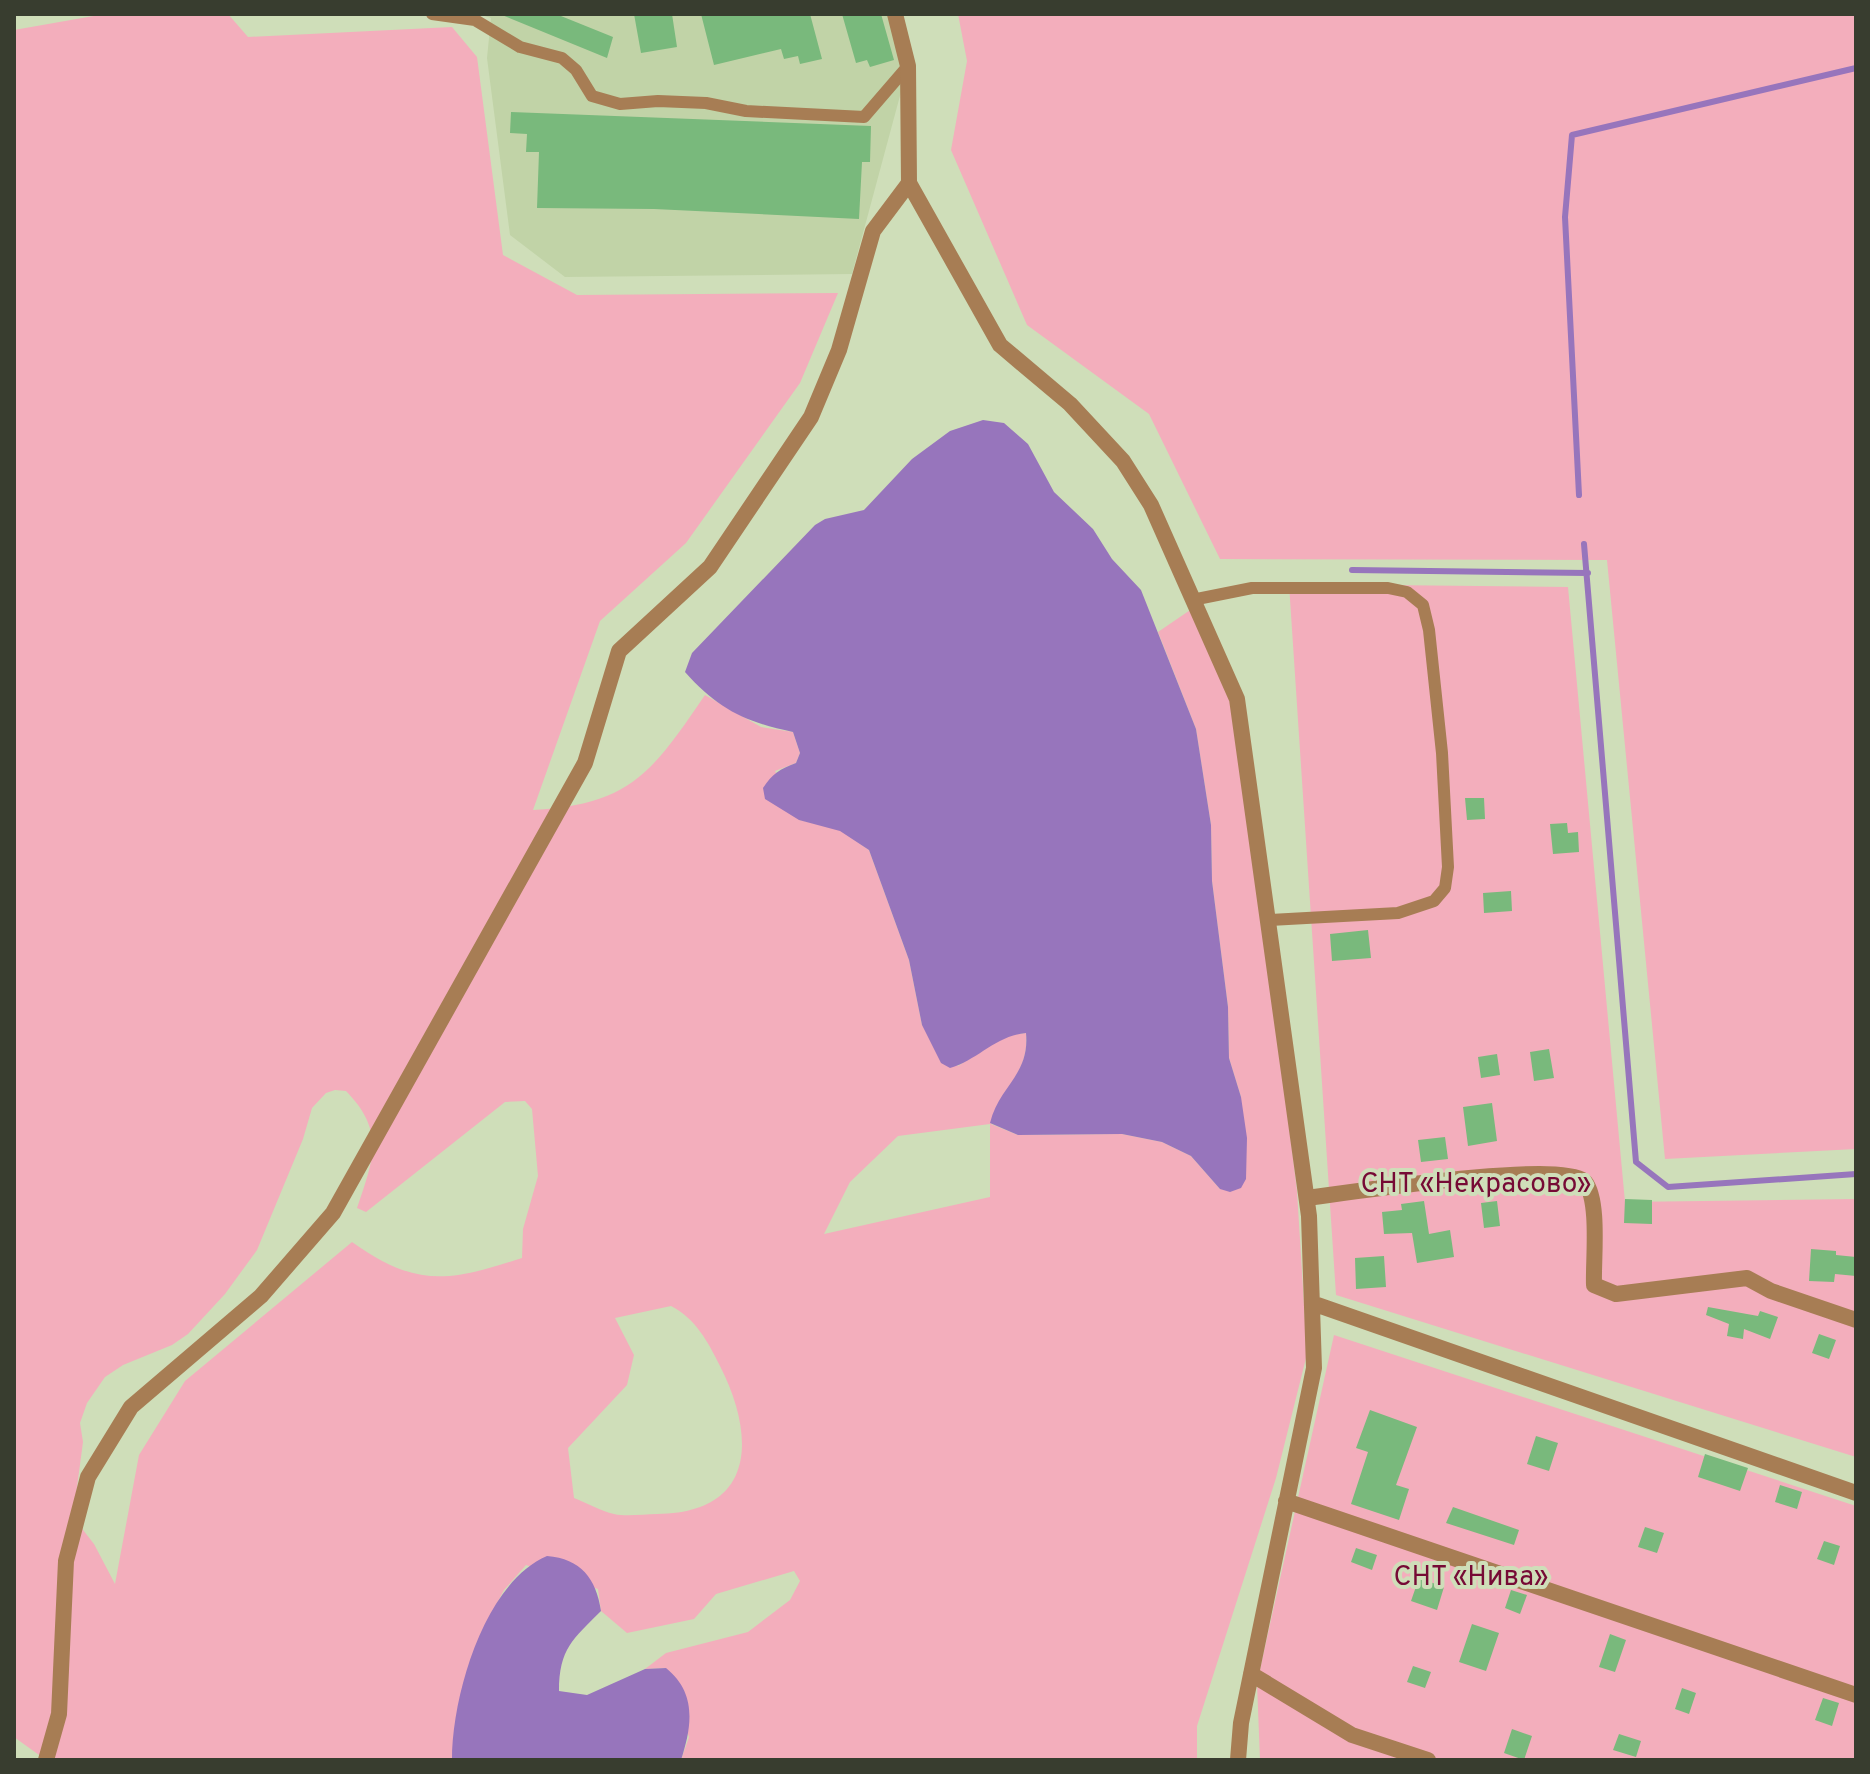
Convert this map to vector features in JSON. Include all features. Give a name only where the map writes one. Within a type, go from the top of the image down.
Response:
[{"type":"street","points":[[895,14],[908,66],[909,183],[1000,345],[1070,404],[1123,461],[1151,505],[1237,699],[1307,1198],[1314,1368],[1241,1723],[1238,1760]]},
{"type":"street","points":[[46,1760],[59,1714],[66,1561],[88,1477],[131,1407],[261,1296],[333,1213],[585,763],[619,651],[710,567],[811,417],[839,350],[873,231],[909,183]]},
{"type":"street","points":[[1307,1198],[1508,1175],[1570,1174],[1585,1182],[1593,1205],[1594,1285],[1616,1294],[1747,1278],[1771,1291],[1856,1320]]},
{"type":"street","points":[[1312,1303],[1856,1493]]},
{"type":"street","points":[[1286,1501],[1856,1695]]},
{"type":"street","points":[[1251,1674],[1352,1735],[1428,1760]]},
{"type":"lane","points":[[432,14],[475,20],[520,47],[562,58],[576,70],[592,96],[620,104],[658,101],[706,103],[746,111],[864,117],[908,66]]},
{"type":"lane","points":[[1192,600],[1279,586],[1388,588],[1407,592],[1423,605],[1429,630],[1442,753],[1448,867],[1445,888],[1434,901],[1398,913],[1268,920]]},
{"type":"shaded area","points":[[478,14],[895,14],[908,66],[852,274],[565,277],[510,235],[487,58],[491,18]]},
{"type":"shaded area","points":[[983,420],[1004,423],[1028,444],[1054,492],[1093,529],[1112,559],[1141,590],[1196,729],[1211,825],[1212,881],[1228,1007],[1229,1058],[1241,1097],[1247,1138],[1246,1179],[1241,1188],[1230,1192],[1220,1189],[1191,1156],[1162,1142],[1122,1134],[1018,1135],[990,1123],[994,1110],[1023,1060],[1026,1033],[996,1043],[950,1068],[941,1063],[922,1025],[909,960],[869,850],[840,831],[799,820],[765,799],[763,788],[770,779],[796,763],[800,753],[793,732],[761,724],[733,712],[709,696],[685,672],[692,653],[815,525],[825,519],[864,510],[912,459],[950,431]]},
{"type":"shaded area","points":[[547,1556],[569,1561],[585,1572],[595,1589],[601,1611],[583,1629],[565,1655],[559,1691],[587,1695],[645,1669],[666,1668],[683,1688],[689,1711],[688,1735],[681,1760],[452,1760],[453,1734],[465,1674],[489,1616],[506,1590],[525,1570]]},
{"type":"green space","points":[[105,14],[228,14],[248,37],[452,27],[477,57],[503,255],[577,295],[838,293],[800,383],[686,543],[600,621],[533,810],[594,801],[636,779],[670,744],[705,695],[761,727],[793,732],[800,753],[796,763],[775,771],[800,820],[840,830],[869,850],[909,960],[922,1025],[958,1066],[1004,1036],[1026,1033],[1026,1048],[1019,1071],[1000,1100],[991,1124],[1018,1135],[1122,1134],[1162,1142],[1191,1156],[1220,1189],[1241,1097],[1229,1058],[1228,1007],[1212,881],[1211,825],[1196,729],[1158,632],[1199,604],[1240,723],[1297,1191],[1307,1354],[1276,1478],[1197,1726],[1197,1760],[681,1760],[689,1737],[666,1668],[645,1669],[666,1653],[748,1632],[790,1600],[800,1581],[794,1571],[716,1594],[694,1619],[627,1633],[601,1611],[598,1589],[526,1565],[504,1590],[480,1635],[452,1760],[46,1760],[14,1737],[14,30]],"holes":[[[346,1091],[367,1120],[371,1133],[371,1161],[357,1208],[366,1212],[505,1102],[525,1101],[532,1109],[538,1176],[523,1229],[522,1258],[474,1272],[435,1276],[396,1268],[352,1242],[185,1381],[139,1455],[115,1584],[94,1544],[73,1517],[83,1442],[80,1423],[87,1403],[105,1377],[123,1365],[172,1345],[188,1334],[225,1294],[257,1250],[303,1139],[312,1108],[326,1093]],[[990,1124],[990,1197],[824,1234],[850,1182],[898,1136]],[[671,1306],[694,1324],[711,1348],[732,1393],[742,1444],[739,1466],[730,1485],[714,1500],[690,1510],[624,1515],[609,1513],[574,1498],[568,1448],[627,1385],[634,1355],[615,1318]]]},
{"type":"green space","points":[[958,14],[1856,14],[1856,1149],[1665,1159],[1607,560],[1220,559],[1149,414],[1027,325],[951,150],[967,61]]},
{"type":"green space","name":"СНТ «Некрасово»","points":[[1289,584],[1568,587],[1625,1202],[1856,1199],[1856,1457],[1336,1295]]},
{"type":"green space","name":"СНТ «Нива»","points":[[1334,1335],[1856,1506],[1856,1760],[1260,1760],[1257,1683]]},
{"type":"building","points":[[556,14],[613,37],[607,58],[502,15]]},
{"type":"building","points":[[634,14],[672,14],[677,47],[641,53]]},
{"type":"building","points":[[701,14],[810,14],[822,59],[800,64],[798,56],[784,59],[781,49],[714,65]]},
{"type":"building","points":[[842,14],[881,14],[894,60],[870,67],[867,60],[856,63]]},
{"type":"building","points":[[511,112],[871,126],[870,162],[862,162],[859,219],[654,209],[537,208],[539,152],[526,152],[527,134],[510,133]]},
{"type":"building","points":[[1465,798],[1484,798],[1485,819],[1467,820]]},
{"type":"building","points":[[1567,823],[1568,833],[1578,832],[1579,852],[1553,854],[1550,824]]},
{"type":"building","points":[[1511,891],[1512,911],[1484,913],[1483,893]]},
{"type":"building","points":[[1368,930],[1371,958],[1332,961],[1330,934]]},
{"type":"building","points":[[1549,1049],[1554,1078],[1534,1081],[1530,1052]]},
{"type":"building","points":[[1497,1054],[1500,1075],[1481,1078],[1478,1057]]},
{"type":"building","points":[[1492,1103],[1497,1141],[1468,1146],[1463,1107]]},
{"type":"building","points":[[1445,1137],[1448,1159],[1421,1162],[1418,1140]]},
{"type":"building","points":[[1625,1199],[1652,1200],[1652,1224],[1624,1223]]},
{"type":"building","points":[[1424,1201],[1429,1234],[1450,1230],[1454,1257],[1417,1263],[1412,1233],[1384,1234],[1382,1212],[1402,1210],[1401,1204]]},
{"type":"building","points":[[1497,1201],[1500,1226],[1484,1228],[1481,1203]]},
{"type":"building","points":[[1811,1249],[1836,1251],[1836,1255],[1856,1257],[1856,1276],[1835,1274],[1834,1282],[1809,1281]]},
{"type":"building","points":[[1384,1256],[1386,1287],[1356,1289],[1355,1258]]},
{"type":"building","points":[[1708,1307],[1758,1316],[1760,1311],[1778,1317],[1770,1339],[1744,1329],[1743,1339],[1727,1336],[1729,1324],[1706,1315]]},
{"type":"building","points":[[1819,1334],[1836,1340],[1829,1359],[1812,1353]]},
{"type":"building","points":[[1370,1410],[1417,1427],[1396,1485],[1409,1489],[1399,1520],[1351,1504],[1368,1452],[1356,1448]]},
{"type":"building","points":[[1536,1436],[1558,1443],[1549,1471],[1527,1464]]},
{"type":"building","points":[[1705,1454],[1748,1468],[1740,1491],[1698,1477]]},
{"type":"building","points":[[1780,1485],[1802,1492],[1797,1509],[1775,1502]]},
{"type":"building","points":[[1453,1507],[1519,1530],[1514,1545],[1446,1523]]},
{"type":"building","points":[[1645,1527],[1664,1533],[1657,1553],[1638,1547]]},
{"type":"building","points":[[1824,1541],[1840,1546],[1834,1565],[1817,1559]]},
{"type":"building","points":[[1356,1548],[1377,1555],[1372,1570],[1351,1562]]},
{"type":"building","points":[[1419,1578],[1444,1587],[1437,1610],[1411,1601]]},
{"type":"building","points":[[1511,1590],[1527,1595],[1520,1614],[1505,1608]]},
{"type":"building","points":[[1472,1624],[1499,1633],[1486,1671],[1459,1662]]},
{"type":"building","points":[[1610,1634],[1626,1640],[1615,1672],[1599,1667]]},
{"type":"building","points":[[1413,1666],[1431,1672],[1425,1688],[1407,1682]]},
{"type":"building","points":[[1682,1688],[1696,1693],[1689,1714],[1675,1709]]},
{"type":"building","points":[[1823,1698],[1839,1703],[1832,1726],[1815,1720]]},
{"type":"building","points":[[1512,1729],[1532,1736],[1524,1760],[1504,1753]]},
{"type":"building","points":[[1619,1734],[1641,1741],[1636,1757],[1613,1750]]},
{"type":"waterway","points":[[1579,495],[1565,217],[1572,135],[1856,68]]},
{"type":"waterway","points":[[1584,544],[1636,1162],[1668,1187],[1856,1174]]},
{"type":"waterway","points":[[1352,570],[1588,573]]}]
